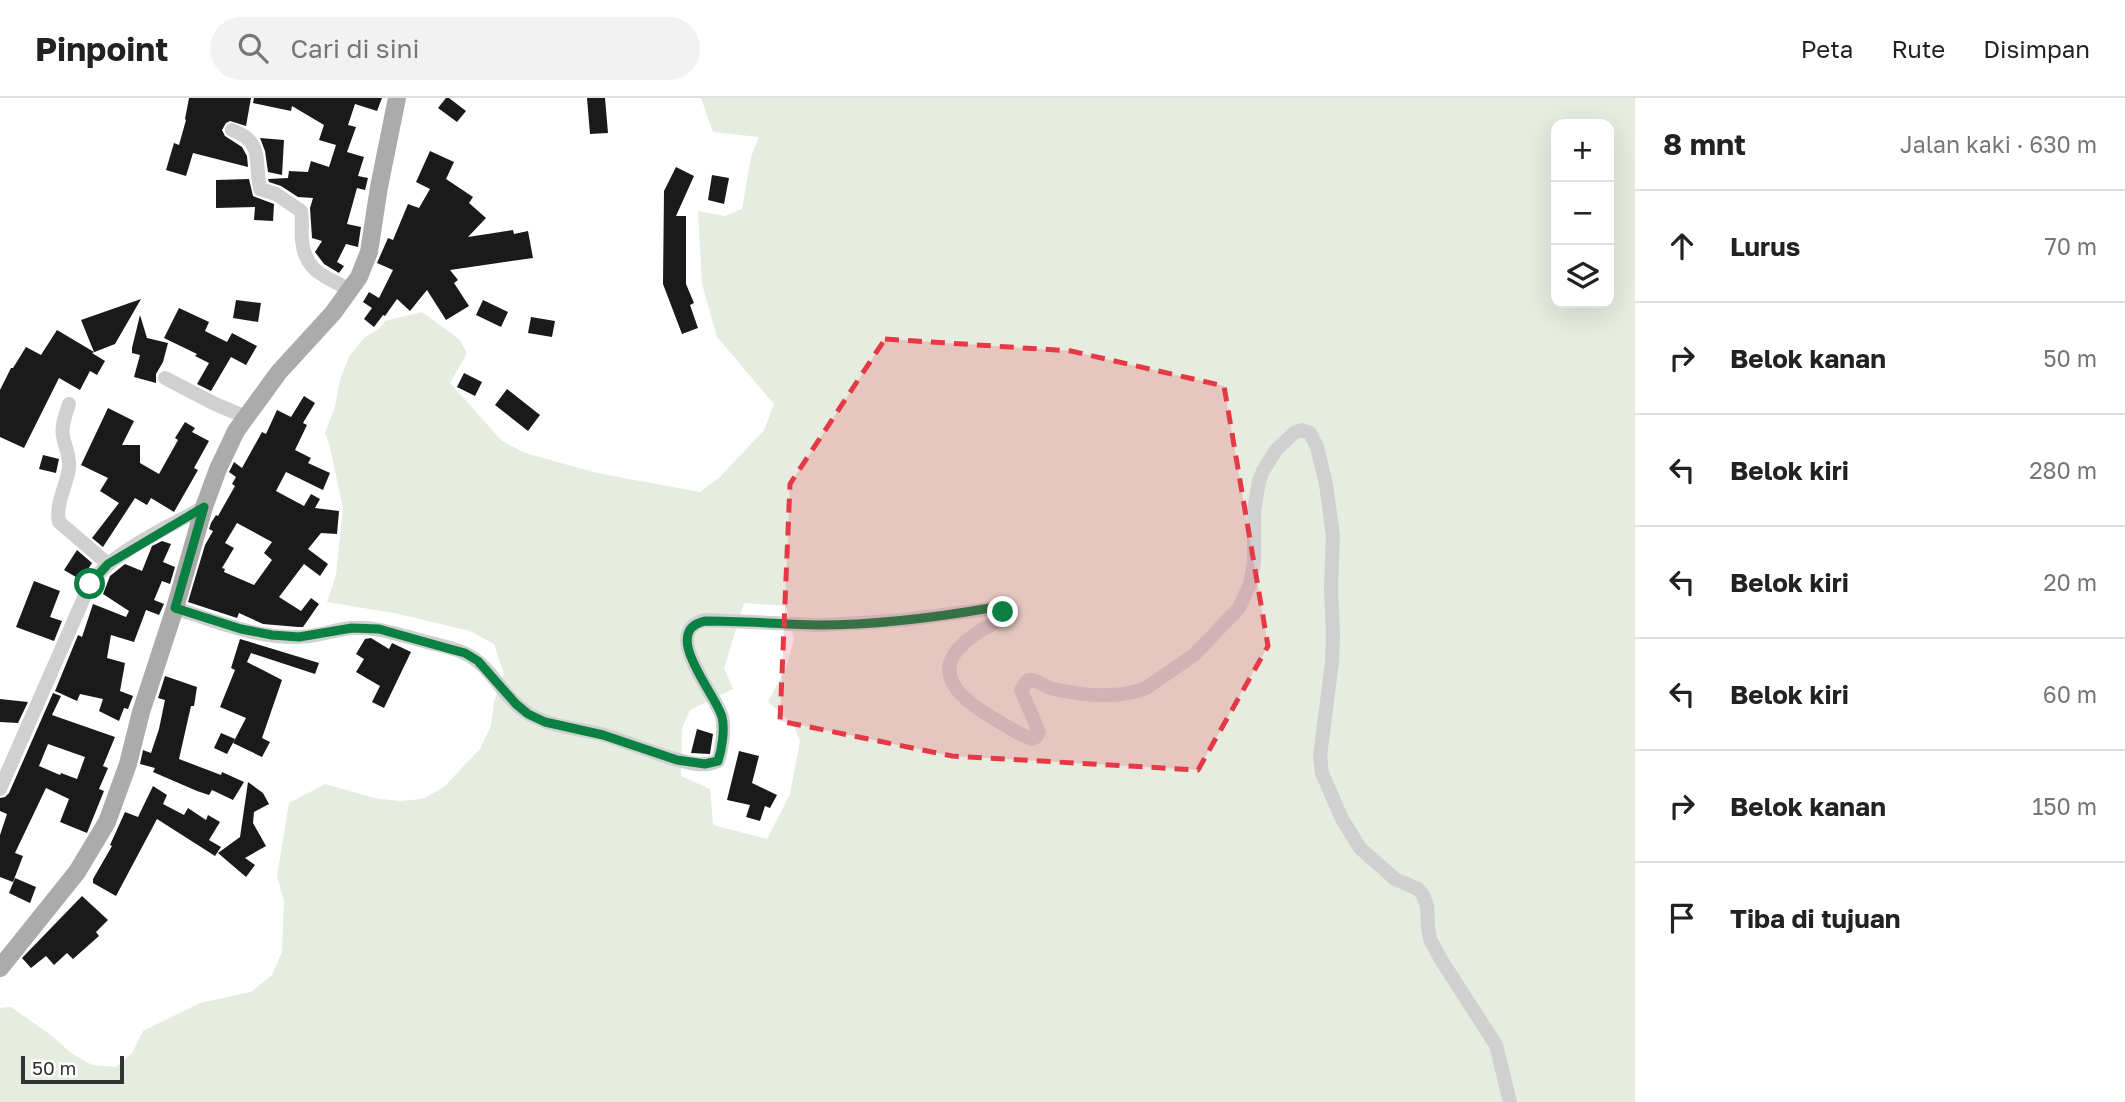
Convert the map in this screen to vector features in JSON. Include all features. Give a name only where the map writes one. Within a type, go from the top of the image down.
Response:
[{"type":"main road","points":[[0,968],[76,872],[107,822],[128,764],[141,712],[204,507],[218,468],[236,431],[279,372],[318,330],[359,277],[369,252],[397,98]]},
{"type":"street","points":[[232,130],[244,134],[253,144],[259,166],[260,189],[276,194],[301,211],[302,240],[309,265],[350,290]]},
{"type":"street","points":[[165,378],[246,417]]},
{"type":"street","points":[[69,404],[63,421],[63,435],[69,464],[58,512],[59,522],[108,564]]},
{"type":"street","points":[[175,608],[241,629],[272,635],[299,637],[352,628],[379,629],[465,653],[478,661],[516,704],[528,714],[545,722],[603,735],[677,760],[705,764],[718,761],[723,726],[721,714],[688,652],[687,635],[696,623],[705,621],[819,625],[904,621],[995,608],[1003,612],[1001,620],[979,631],[954,654],[950,669],[953,681],[963,698],[1032,739],[1039,732],[1021,690],[1028,680],[1035,680],[1053,689],[1083,694],[1137,692],[1195,654],[1239,608],[1250,584],[1254,562],[1254,511],[1262,471],[1287,439],[1297,431],[1305,430],[1313,436],[1317,447],[1333,536],[1333,635],[1328,702],[1320,755],[1322,773],[1342,819],[1360,848],[1395,879],[1418,889],[1423,895],[1427,906],[1430,939],[1496,1045],[1510,1102]]},
{"type":"street","points":[[0,789],[90,584],[108,564],[204,507]]},
{"type":"highlighted area","points":[[885,339],[1071,351],[1224,386],[1268,646],[1198,770],[952,756],[780,721],[790,484]]},
{"type":"shaded area","points":[[701,98],[1635,98],[1635,1102],[0,1102],[0,1008],[11,1007],[71,1053],[92,1065],[116,1067],[132,1053],[143,1031],[200,1003],[251,992],[272,975],[282,952],[284,901],[277,876],[289,803],[325,784],[374,798],[399,801],[422,799],[444,787],[480,749],[491,726],[494,702],[504,674],[494,644],[470,631],[394,613],[327,602],[336,575],[343,508],[325,433],[349,357],[365,337],[379,329],[385,321],[422,312],[459,339],[467,353],[450,383],[502,441],[525,453],[597,473],[700,492],[720,477],[764,430],[774,404],[717,337],[702,284],[698,211],[725,216],[742,209],[751,157],[759,137],[713,132]],"holes":[[[744,603],[786,606],[794,639],[787,665],[768,702],[793,724],[800,741],[790,794],[767,839],[713,825],[710,789],[681,776],[682,728],[690,710],[733,689],[724,668]]]},
{"type":"building","points":[[189,98],[251,98],[246,126],[230,121],[222,130],[225,136],[242,147],[247,156],[248,167],[193,153],[186,176],[166,170],[174,143],[179,145]]},
{"type":"building","points":[[254,98],[382,98],[377,111],[355,104],[348,125],[356,127],[347,152],[364,157],[358,176],[368,178],[365,190],[357,188],[347,224],[361,227],[358,247],[346,244],[337,262],[344,266],[339,273],[324,264],[315,252],[322,241],[312,238],[310,208],[313,198],[298,197],[268,179],[288,178],[289,171],[308,172],[311,161],[329,167],[336,145],[319,140],[324,125],[292,106],[291,111],[253,103]]},
{"type":"building","points":[[446,98],[466,111],[457,122],[438,108]]},
{"type":"building","points":[[587,98],[605,98],[608,133],[590,134]]},
{"type":"building","points":[[260,138],[284,140],[282,175],[268,172]]},
{"type":"building","points":[[430,151],[454,162],[446,179],[473,197],[469,203],[486,218],[468,237],[513,230],[514,234],[528,231],[533,258],[450,270],[458,280],[454,283],[469,306],[446,320],[427,290],[410,311],[397,299],[374,327],[364,319],[372,308],[363,302],[369,292],[379,298],[393,270],[377,263],[388,238],[393,240],[408,204],[419,208],[430,189],[416,182]]},
{"type":"building","points":[[676,167],[694,176],[676,216],[686,216],[686,284],[694,303],[690,305],[698,328],[682,334],[663,284],[664,191]]},
{"type":"building","points":[[712,175],[729,178],[724,204],[708,200]]},
{"type":"building","points":[[249,179],[253,196],[274,204],[273,221],[254,220],[255,207],[216,208],[216,180]]},
{"type":"building","points":[[141,299],[115,344],[92,353],[105,361],[97,375],[90,371],[80,390],[59,378],[24,448],[0,437],[0,390],[26,347],[41,355],[57,330],[94,352],[81,320]]},
{"type":"building","points":[[236,300],[261,303],[258,322],[233,318]]},
{"type":"building","points":[[483,300],[508,312],[501,327],[476,315]]},
{"type":"building","points":[[179,308],[209,322],[205,331],[227,342],[232,333],[257,346],[246,365],[231,357],[211,391],[197,384],[209,363],[164,338]]},
{"type":"building","points":[[140,315],[147,338],[168,343],[163,362],[156,374],[156,383],[134,377],[140,355],[132,353],[132,348]]},
{"type":"building","points":[[531,317],[555,321],[552,337],[528,333]]},
{"type":"building","points":[[464,373],[482,382],[475,396],[457,387]]},
{"type":"building","points":[[507,389],[540,415],[528,431],[495,405]]},
{"type":"building","points":[[304,396],[315,403],[303,423],[307,425],[295,450],[311,458],[308,463],[330,473],[323,490],[286,472],[276,491],[304,506],[311,494],[320,499],[315,508],[339,511],[337,534],[321,533],[308,549],[328,564],[320,576],[304,564],[279,597],[301,611],[311,598],[319,604],[303,627],[298,627],[263,624],[239,613],[237,618],[188,602],[205,545],[213,531],[209,529],[211,523],[235,486],[232,484],[236,477],[229,472],[234,462],[242,468],[262,432],[266,434],[277,410],[291,417]],"holes":[[[237,523],[272,542],[264,553],[272,560],[254,585],[224,572],[225,569],[222,568],[234,548],[225,543]]]},
{"type":"building","points":[[108,408],[134,421],[122,445],[140,445],[140,463],[159,474],[185,422],[195,428],[192,432],[209,441],[194,468],[198,470],[174,512],[151,498],[147,505],[135,498],[103,547],[92,538],[119,503],[100,491],[108,478],[81,465]]},
{"type":"building","points":[[43,455],[59,459],[56,473],[39,469]]},
{"type":"building","points":[[162,541],[171,544],[163,562],[175,567],[170,584],[162,581],[154,600],[164,604],[159,615],[146,610],[134,642],[111,635],[107,658],[125,663],[120,691],[133,696],[119,721],[99,711],[103,699],[80,694],[77,701],[55,691],[78,635],[82,637],[93,604],[126,617],[129,611],[103,594],[110,576],[125,564],[142,571],[152,546]]},
{"type":"building","points":[[77,550],[92,563],[81,580],[64,570]]},
{"type":"building","points":[[34,581],[60,591],[50,617],[62,621],[54,641],[16,627]]},
{"type":"building","points":[[371,638],[389,649],[392,643],[411,652],[384,708],[372,702],[380,686],[356,672],[364,659],[356,654],[365,639]]},
{"type":"building","points":[[240,639],[319,663],[315,674],[251,653],[247,662],[282,680],[262,738],[270,742],[262,757],[233,743],[246,718],[220,707],[235,670],[231,668]]},
{"type":"building","points":[[165,676],[197,687],[179,759],[244,782],[233,800],[212,790],[209,795],[197,791],[153,772],[155,768],[140,764],[143,750],[151,753],[159,729],[165,700],[158,698]]},
{"type":"building","points":[[53,693],[61,696],[52,715],[115,737],[103,766],[108,768],[99,789],[104,791],[87,833],[60,822],[69,799],[46,788],[15,853],[23,856],[13,882],[0,877],[0,835],[7,814],[0,811],[0,798],[9,793]],"holes":[[[48,744],[85,757],[77,779],[39,766]]]},
{"type":"building","points":[[0,699],[28,702],[18,723],[0,722]]},
{"type":"building","points":[[697,729],[713,734],[710,754],[691,753]]},
{"type":"building","points":[[221,733],[235,739],[227,754],[214,748]]},
{"type":"building","points":[[739,751],[759,756],[752,783],[777,795],[770,808],[765,806],[760,821],[746,817],[750,805],[727,800]]},
{"type":"building","points":[[248,782],[263,793],[269,804],[254,812],[253,823],[266,846],[245,858],[255,865],[246,877],[218,853],[240,837]]},
{"type":"building","points":[[153,786],[167,795],[163,804],[184,815],[188,808],[206,820],[208,815],[220,822],[209,840],[221,847],[215,856],[157,819],[116,896],[93,883],[93,879],[112,846],[110,845],[125,812],[138,817]]},
{"type":"building","points":[[15,878],[36,887],[30,903],[9,893]]},
{"type":"building","points":[[82,896],[108,920],[96,932],[99,936],[73,959],[67,953],[54,965],[46,956],[31,968],[22,958]]},
{"type":"route","points":[[90,584],[108,564],[133,547],[204,507],[175,608],[241,629],[272,635],[299,637],[352,628],[379,629],[465,653],[478,661],[528,714],[545,722],[603,735],[696,764],[712,764],[718,761],[723,726],[721,714],[688,652],[687,635],[696,623],[765,621],[819,625],[904,621],[990,608],[1003,612]]}]
